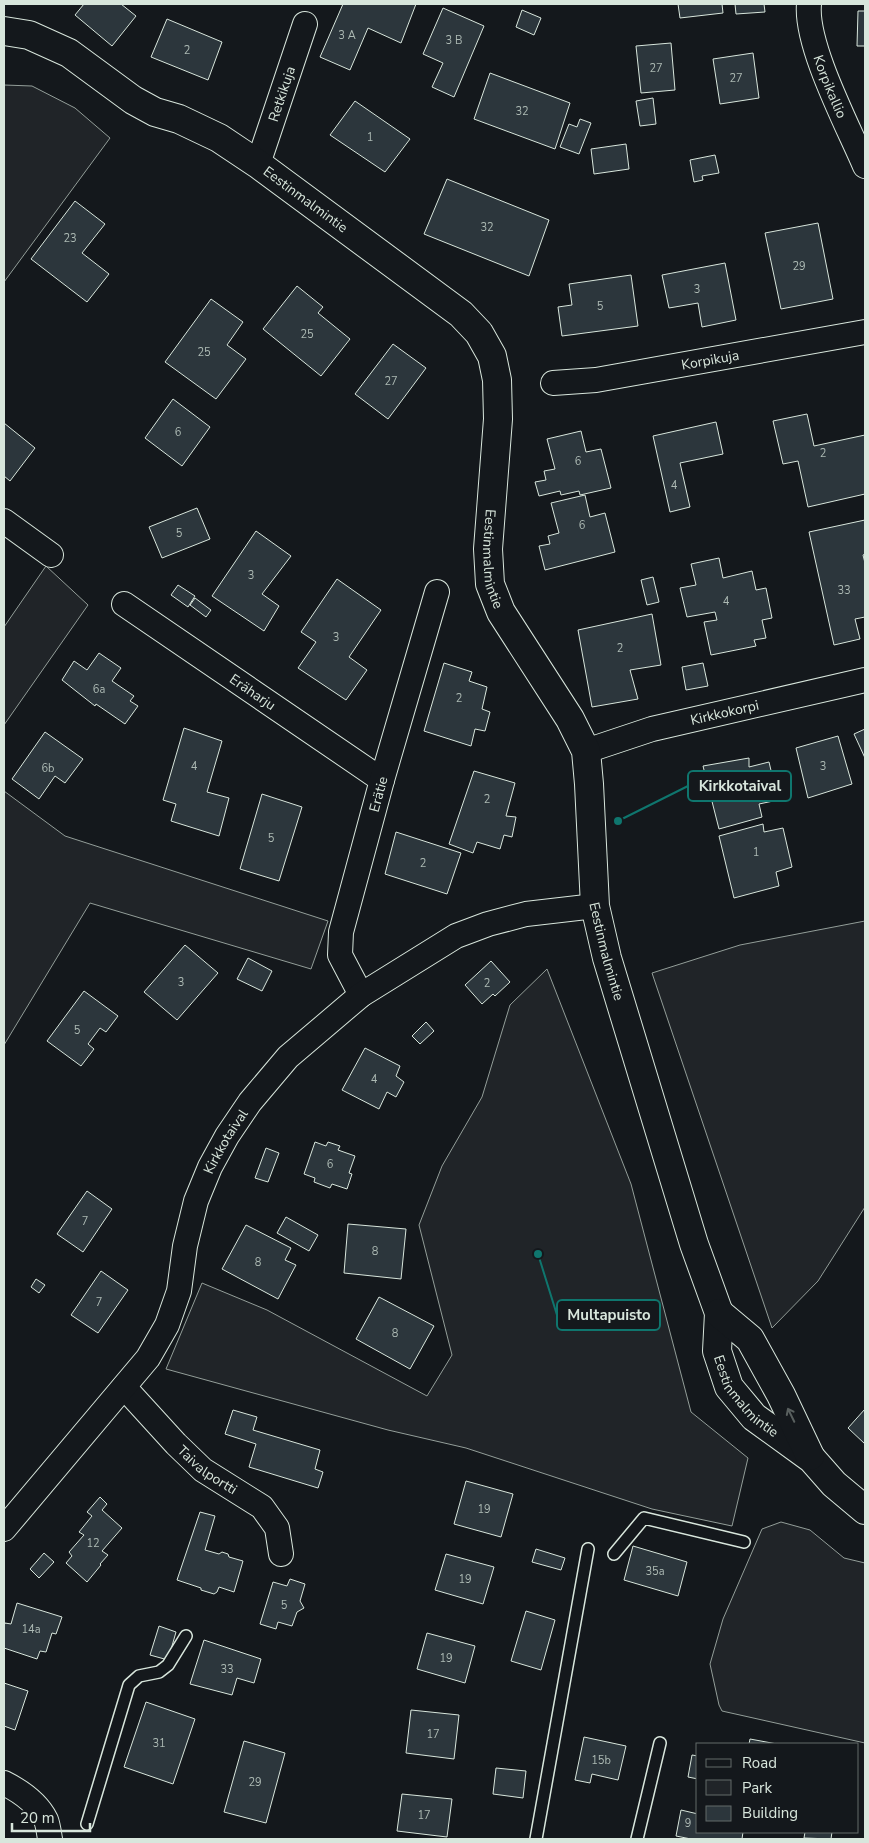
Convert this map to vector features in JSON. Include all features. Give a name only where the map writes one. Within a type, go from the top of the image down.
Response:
[{"type":"street","name":"Korpikallio","points":[[809,4],[808,15],[821,64],[865,166]]},
{"type":"street","name":"Retkikuja","points":[[258,164],[305,24]]},
{"type":"street","name":"Eestinmalmintie","points":[[4,31],[29,35],[69,53],[133,100],[155,112],[179,118],[218,138],[258,164],[461,314],[479,333],[492,356],[497,380],[498,419],[488,549],[490,584],[501,612],[570,719],[586,751],[595,906],[607,958],[694,1244],[718,1313],[717,1351],[729,1387],[754,1417],[812,1459],[834,1484],[865,1510]]},
{"type":"street","name":"Korpikuja","points":[[553,382],[596,380],[865,332]]},
{"type":"street","points":[[4,521],[51,554]]},
{"type":"street","name":"Erätie","points":[[361,995],[340,954],[341,932],[382,780],[438,592]]},
{"type":"street","name":"Eräharju","points":[[124,604],[382,780]]},
{"type":"street","name":"Kirkkokorpi","points":[[586,751],[652,729],[865,680]]},
{"type":"street","name":"Kirkkotaival","points":[[4,1529],[148,1358],[167,1325],[178,1291],[185,1246],[196,1201],[210,1167],[227,1136],[250,1102],[288,1057],[361,995],[456,936],[488,924],[526,914],[595,906]]},
{"type":"street","name":"Eestinmalmintie","points":[[718,1313],[750,1339],[781,1395],[812,1459]]},
{"type":"street","name":"Taivalportti","points":[[124,1387],[176,1444],[203,1470],[262,1507],[277,1528],[281,1554]]},
{"type":"street","points":[[4,1783],[21,1792],[35,1804],[46,1820],[50,1839]]},
{"type":"lane","points":[[614,1554],[644,1518],[744,1542]]},
{"type":"lane","points":[[536,1839],[588,1549]]},
{"type":"lane","points":[[87,1824],[129,1686],[139,1676],[158,1672],[168,1665],[186,1636]]},
{"type":"lane","points":[[637,1839],[660,1743]]},
{"type":"green space","points":[[4,85],[32,86],[75,108],[110,138],[4,282]]},
{"type":"green space","points":[[46,566],[88,605],[4,725],[4,627]]},
{"type":"green space","points":[[4,791],[65,836],[328,921],[311,969],[90,903],[4,1045]]},
{"type":"green space","points":[[865,921],[865,1207],[818,1281],[772,1328],[652,973],[740,945]]},
{"type":"green space","points":[[547,969],[631,1184],[691,1412],[748,1458],[732,1526],[652,1509],[466,1448],[388,1430],[166,1369],[202,1283],[267,1310],[427,1396],[452,1355],[419,1225],[442,1166],[482,1097],[510,1005]]},
{"type":"green space","points":[[781,1522],[810,1530],[844,1558],[865,1563],[865,1743],[722,1711],[719,1705],[710,1664],[723,1619],[762,1529]]},
{"type":"building","points":[[84,4],[121,4],[136,16],[112,46],[75,15]]},
{"type":"building","points":[[343,4],[416,4],[401,43],[368,28],[350,70],[320,57]]},
{"type":"building","points":[[678,4],[722,4],[723,13],[680,18]]},
{"type":"building","points":[[735,4],[764,4],[765,12],[736,14]]},
{"type":"building","points":[[443,8],[484,26],[454,97],[432,87],[443,63],[423,54]]},
{"type":"building","points":[[522,10],[541,18],[534,35],[516,27]]},
{"type":"building","points":[[858,11],[865,11],[865,46],[857,46]]},
{"type":"building","points":[[167,19],[222,42],[208,80],[151,57]]},
{"type":"building","points":[[671,43],[675,90],[641,93],[636,46]]},
{"type":"building","points":[[753,53],[759,98],[720,104],[713,59]]},
{"type":"building","points":[[490,73],[570,103],[555,149],[474,119]]},
{"type":"building","points":[[653,98],[656,124],[640,126],[636,101]]},
{"type":"building","points":[[355,101],[410,139],[385,172],[330,135]]},
{"type":"building","points":[[580,119],[591,123],[579,154],[560,147],[569,124],[577,127]]},
{"type":"building","points":[[626,144],[629,169],[594,174],[591,149]]},
{"type":"building","points":[[715,155],[719,173],[702,176],[703,180],[694,182],[690,160]]},
{"type":"building","points":[[447,179],[549,220],[529,276],[424,234]]},
{"type":"building","points":[[75,201],[105,224],[82,253],[109,274],[87,302],[31,259]]},
{"type":"building","points":[[818,223],[833,299],[781,309],[765,233]]},
{"type":"building","points":[[725,263],[736,320],[702,327],[698,303],[669,308],[662,275]]},
{"type":"building","points":[[631,275],[638,326],[562,336],[558,307],[572,305],[569,284]]},
{"type":"building","points":[[297,286],[323,307],[318,313],[350,339],[321,376],[263,329]]},
{"type":"building","points":[[211,299],[243,322],[227,345],[246,359],[216,399],[165,362]]},
{"type":"building","points":[[393,344],[426,368],[388,419],[355,394]]},
{"type":"building","points":[[173,399],[210,427],[182,466],[145,438]]},
{"type":"building","points":[[807,414],[814,446],[865,435],[865,494],[808,507],[798,461],[783,464],[773,421]]},
{"type":"building","points":[[716,422],[723,454],[680,463],[690,507],[670,512],[653,436]]},
{"type":"building","points":[[4,423],[35,448],[10,481],[4,476]]},
{"type":"building","points":[[581,431],[586,452],[601,449],[611,488],[580,495],[579,491],[561,495],[560,491],[539,496],[535,482],[546,480],[544,471],[555,469],[547,439]]},
{"type":"building","points":[[585,495],[590,517],[605,513],[615,552],[545,570],[539,546],[550,544],[548,536],[559,533],[551,503]]},
{"type":"building","points":[[197,508],[210,539],[162,558],[149,527]]},
{"type":"building","points":[[865,520],[865,554],[863,555],[865,563],[865,617],[855,619],[860,639],[834,645],[809,532]]},
{"type":"building","points":[[256,531],[291,556],[262,594],[279,606],[264,631],[212,596]]},
{"type":"building","points":[[719,558],[723,578],[752,571],[756,590],[766,588],[772,618],[762,620],[766,638],[754,640],[756,646],[711,655],[704,622],[717,620],[715,612],[687,617],[680,588],[696,585],[691,564]]},
{"type":"building","points":[[653,577],[659,602],[647,605],[641,580]]},
{"type":"building","points":[[337,579],[381,610],[349,657],[367,670],[346,700],[298,668],[316,642],[301,632]]},
{"type":"building","points":[[178,585],[195,596],[188,607],[171,595]]},
{"type":"building","points":[[195,598],[211,610],[206,617],[190,605]]},
{"type":"building","points":[[652,614],[661,665],[630,670],[638,699],[592,707],[578,630]]},
{"type":"building","points":[[99,653],[121,668],[112,681],[134,696],[130,701],[138,706],[125,724],[96,704],[95,706],[62,680],[74,661],[87,670]]},
{"type":"building","points":[[444,663],[472,672],[469,681],[487,687],[482,709],[490,712],[485,731],[475,729],[471,746],[424,731]]},
{"type":"building","points":[[703,663],[708,686],[686,690],[682,667]]},
{"type":"building","points":[[184,728],[222,741],[207,792],[229,798],[219,836],[171,821],[176,804],[163,800]]},
{"type":"building","points":[[865,729],[865,758],[854,734]]},
{"type":"building","points":[[45,732],[83,759],[65,783],[55,776],[39,799],[12,779]]},
{"type":"building","points":[[838,736],[852,784],[808,798],[796,748]]},
{"type":"building","points":[[749,758],[749,767],[769,762],[778,800],[759,804],[762,817],[719,829],[703,766]]},
{"type":"building","points":[[474,771],[515,783],[506,816],[516,817],[512,837],[504,835],[500,849],[477,842],[473,853],[449,844]]},
{"type":"building","points":[[262,794],[302,807],[279,881],[240,869]]},
{"type":"building","points":[[763,824],[764,832],[783,828],[792,867],[776,872],[779,886],[734,898],[719,836]]},
{"type":"building","points":[[396,832],[461,853],[447,894],[385,874]]},
{"type":"building","points":[[185,945],[218,973],[177,1020],[144,992]]},
{"type":"building","points":[[248,958],[272,971],[262,991],[237,979]]},
{"type":"building","points":[[491,961],[510,982],[495,996],[493,994],[482,1004],[465,985]]},
{"type":"building","points":[[84,991],[118,1016],[106,1032],[100,1028],[88,1044],[94,1049],[81,1066],[47,1041]]},
{"type":"building","points":[[426,1022],[434,1031],[420,1044],[412,1036]]},
{"type":"building","points":[[365,1048],[400,1066],[396,1076],[404,1082],[396,1097],[387,1092],[379,1109],[342,1090]]},
{"type":"building","points":[[315,1142],[326,1146],[328,1142],[340,1146],[338,1150],[355,1156],[349,1173],[352,1174],[347,1189],[332,1184],[330,1188],[314,1182],[315,1178],[304,1174]]},
{"type":"building","points":[[266,1148],[279,1153],[268,1182],[255,1178]]},
{"type":"building","points":[[87,1191],[112,1209],[83,1252],[57,1234]]},
{"type":"building","points":[[286,1217],[318,1235],[309,1251],[277,1233]]},
{"type":"building","points":[[348,1224],[406,1229],[401,1279],[344,1273]]},
{"type":"building","points":[[246,1225],[291,1248],[285,1260],[296,1265],[278,1299],[222,1269]]},
{"type":"building","points":[[101,1271],[128,1290],[98,1333],[71,1315]]},
{"type":"building","points":[[36,1279],[45,1285],[39,1293],[31,1287]]},
{"type":"building","points":[[379,1297],[434,1326],[410,1369],[356,1339]]},
{"type":"building","points":[[865,1409],[865,1444],[848,1428]]},
{"type":"building","points":[[233,1410],[257,1417],[253,1430],[320,1450],[315,1469],[323,1472],[318,1488],[249,1467],[256,1444],[225,1434]]},
{"type":"building","points":[[466,1481],[513,1494],[501,1537],[454,1524]]},
{"type":"building","points":[[100,1497],[107,1504],[102,1510],[122,1528],[102,1551],[108,1555],[87,1582],[66,1563],[72,1556],[69,1552],[84,1535],[79,1532],[92,1516],[87,1512]]},
{"type":"building","points":[[200,1512],[215,1516],[205,1550],[219,1554],[222,1552],[228,1554],[229,1557],[243,1561],[234,1592],[219,1587],[214,1594],[177,1580]]},
{"type":"building","points":[[633,1546],[687,1562],[678,1596],[624,1580]]},
{"type":"building","points":[[536,1549],[565,1558],[561,1570],[532,1562]]},
{"type":"building","points":[[44,1553],[54,1562],[39,1578],[30,1569]]},
{"type":"building","points":[[446,1554],[494,1567],[483,1604],[435,1590]]},
{"type":"building","points":[[290,1579],[305,1584],[300,1601],[304,1608],[297,1612],[292,1626],[278,1622],[276,1629],[260,1624],[273,1582],[287,1586]]},
{"type":"building","points":[[17,1603],[62,1617],[56,1634],[52,1633],[46,1652],[40,1651],[37,1659],[4,1648],[4,1626],[5,1623],[11,1624]]},
{"type":"building","points":[[526,1611],[555,1620],[541,1670],[511,1661]]},
{"type":"building","points":[[159,1626],[176,1632],[168,1660],[150,1655]]},
{"type":"building","points":[[427,1633],[475,1646],[465,1683],[417,1669]]},
{"type":"building","points":[[204,1640],[261,1659],[254,1683],[237,1678],[232,1695],[190,1684]]},
{"type":"building","points":[[4,1683],[28,1691],[15,1730],[4,1726]]},
{"type":"building","points":[[146,1702],[195,1719],[173,1784],[124,1767]]},
{"type":"building","points":[[411,1710],[459,1715],[454,1759],[406,1753]]},
{"type":"building","points":[[584,1737],[626,1746],[618,1780],[592,1774],[590,1783],[575,1780]]},
{"type":"building","points":[[750,1739],[772,1743],[749,1743]]},
{"type":"building","points":[[244,1741],[285,1753],[266,1823],[224,1812]]},
{"type":"building","points":[[692,1755],[696,1756],[696,1779],[688,1777]]},
{"type":"building","points":[[496,1768],[526,1771],[523,1798],[493,1794]]},
{"type":"building","points":[[402,1794],[452,1799],[447,1837],[397,1831]]},
{"type":"building","points":[[681,1810],[696,1814],[696,1833],[743,1833],[742,1839],[691,1839],[676,1836]]},
{"type":"building","points":[[805,1833],[832,1833],[831,1839],[804,1838]]},
{"type":"place","name":"Kirkkotaival","points":[[618,821]]},
{"type":"place","name":"Multapuisto","points":[[538,1254]]}]
